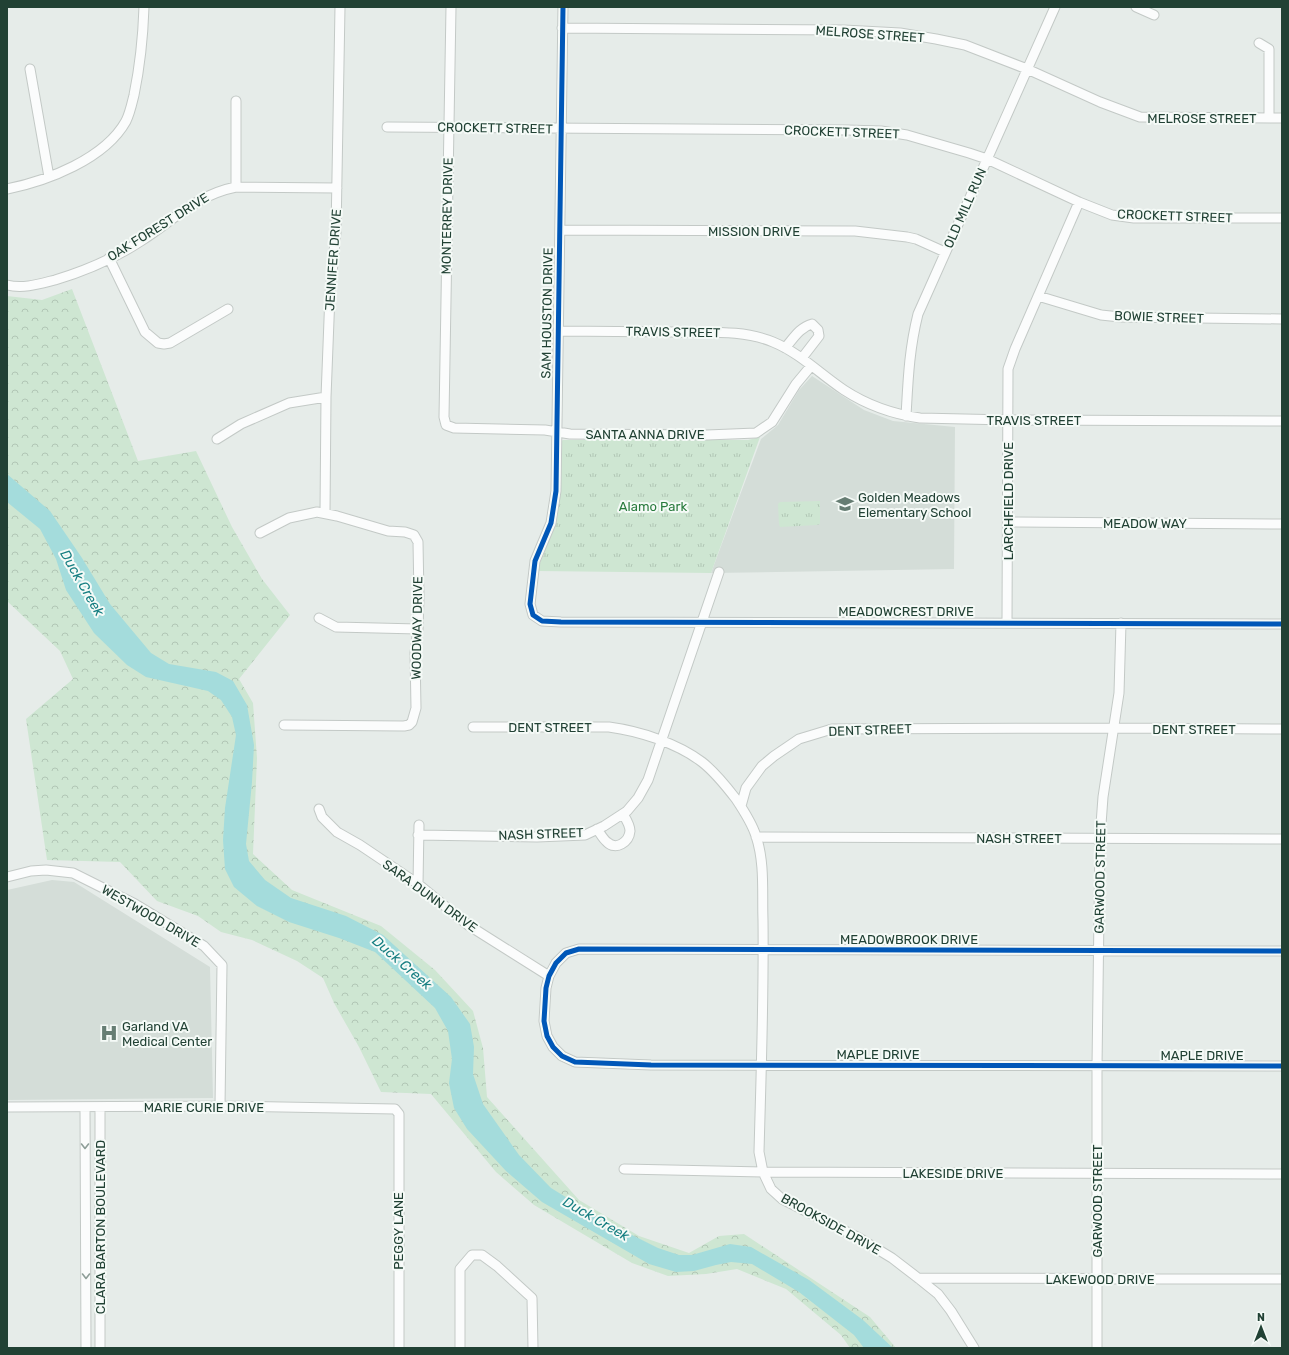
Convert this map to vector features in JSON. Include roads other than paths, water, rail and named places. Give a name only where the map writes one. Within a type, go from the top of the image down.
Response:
[{"type":"street","points":[[7,189],[23,186],[49,177],[86,159],[115,137],[126,120],[136,84],[143,40],[144,7]]},
{"type":"street","name":"JENNIFER DRIVE","points":[[325,513],[326,397],[330,294],[336,232],[340,7]]},
{"type":"street","name":"MONTERREY DRIVE","points":[[446,425],[444,417],[450,7]]},
{"type":"street","name":"SAM HOUSTON DRIVE","points":[[533,615],[530,604],[535,562],[551,523],[556,491],[562,7]]},
{"type":"street","name":"OLD MILL RUN","points":[[906,416],[912,336],[918,314],[1055,7]]},
{"type":"street","points":[[1136,7],[1154,15]]},
{"type":"street","name":"MELROSE STREET","points":[[562,28],[844,30],[900,33],[965,45],[1027,69],[1100,102],[1140,117],[1282,118]]},
{"type":"street","points":[[1259,43],[1269,49],[1269,118]]},
{"type":"street","points":[[30,69],[49,177]]},
{"type":"street","points":[[236,101],[236,187]]},
{"type":"street","name":"CROCKETT STREET","points":[[387,127],[881,131],[907,135],[987,159],[1079,202],[1112,215],[1134,218],[1282,218]]},
{"type":"street","name":"OAK FOREST DRIVE","points":[[7,285],[19,287],[37,285],[74,273],[110,258],[141,241],[206,196],[223,190],[236,187],[337,188]]},
{"type":"street","name":"LARCHFIELD DRIVE","points":[[1007,623],[1009,420],[1008,369],[1015,349],[1079,202]]},
{"type":"street","name":"MISSION DRIVE","points":[[560,230],[855,231],[916,239],[945,252]]},
{"type":"street","points":[[110,258],[145,332],[158,343],[170,343],[228,309]]},
{"type":"street","name":"BOWIE STREET","points":[[1038,296],[1101,315],[1120,318],[1282,319]]},
{"type":"street","points":[[785,348],[800,331],[807,325],[812,324],[818,330],[819,336],[802,358]]},
{"type":"street","name":"TRAVIS STREET","points":[[558,331],[724,333],[752,335],[785,348],[802,358],[845,390],[875,407],[906,416],[931,419],[1282,421]]},
{"type":"street","name":"SANTA ANNA DRIVE","points":[[446,425],[454,428],[545,430],[570,434],[707,435],[756,433],[772,422],[796,384],[811,366]]},
{"type":"street","points":[[217,439],[241,424],[289,403],[326,397]]},
{"type":"street","points":[[260,532],[289,518],[317,512],[325,513]]},
{"type":"street","name":"WOODWAY DRIVE","points":[[284,725],[404,726],[409,725],[412,722],[416,708],[415,653],[418,628],[419,597],[418,542],[414,535],[405,532],[388,531],[325,513]]},
{"type":"street","name":"MEADOW WAY","points":[[1008,522],[1282,524]]},
{"type":"street","points":[[661,740],[719,572]]},
{"type":"street","name":"MEADOWCREST DRIVE","points":[[533,615],[542,621],[561,622],[1282,624]]},
{"type":"street","points":[[319,618],[336,627],[418,628]]},
{"type":"street","name":"GARWOOD STREET","points":[[1097,1348],[1097,1066],[1100,838],[1103,797],[1119,693],[1121,624]]},
{"type":"street","name":"DENT STREET","points":[[474,727],[609,727],[629,730],[661,740],[701,761],[724,783],[741,806]]},
{"type":"street","name":"DENT STREET","points":[[741,806],[746,788],[762,766],[799,739],[832,729],[1114,728],[1282,730]]},
{"type":"street","name":"NASH STREET","points":[[418,835],[537,837],[585,835],[623,814],[638,798],[648,780],[661,740]]},
{"type":"street","name":"BROOKSIDE DRIVE","points":[[741,806],[749,819],[756,837],[762,861],[762,1064],[759,1152],[763,1172],[771,1189],[782,1199],[859,1238],[892,1258],[938,1294],[951,1310],[974,1348]]},
{"type":"street","name":"SARA DUNN DRIVE","points":[[319,809],[322,817],[337,832],[360,845],[418,884],[468,925],[549,976]]},
{"type":"street","points":[[597,829],[611,845],[617,846],[623,844],[628,838],[630,831],[629,825],[623,814]]},
{"type":"street","points":[[418,884],[419,825]]},
{"type":"street","name":"NASH STREET","points":[[756,837],[1282,839]]},
{"type":"street","name":"WESTWOOD DRIVE","points":[[7,877],[31,871],[46,870],[73,873],[135,904],[204,946],[216,958],[222,965],[220,1106]]},
{"type":"street","name":"MEADOWBROOK DRIVE","points":[[549,976],[556,964],[566,953],[579,949],[1282,951]]},
{"type":"street","name":"MAPLE DRIVE","points":[[549,976],[546,988],[544,1021],[547,1036],[553,1047],[562,1056],[575,1062],[651,1065],[1282,1066]]},
{"type":"street","name":"MARIE CURIE DRIVE","points":[[7,1107],[220,1106],[394,1109],[399,1114]]},
{"type":"street","name":"CLARA BARTON BOULEVARD","points":[[85,1107],[86,1348]]},
{"type":"street","name":"CLARA BARTON BOULEVARD","points":[[100,1107],[100,1348]]},
{"type":"street","name":"PEGGY LANE","points":[[399,1114],[399,1348]]},
{"type":"street","name":"LAKESIDE DRIVE","points":[[624,1169],[763,1172],[1282,1174]]},
{"type":"street","points":[[460,1348],[460,1269],[472,1255],[482,1255],[497,1266],[532,1298],[533,1348]]},
{"type":"street","name":"LAKEWOOD DRIVE","points":[[918,1278],[1282,1279]]},
{"type":"water","name":"Duck Creek","points":[[7,474],[50,511],[82,558],[110,604],[151,653],[169,664],[216,672],[233,681],[247,705],[254,745],[246,844],[249,861],[265,880],[291,898],[346,916],[383,935],[451,997],[470,1024],[474,1047],[473,1074],[483,1104],[519,1155],[551,1188],[608,1223],[658,1248],[679,1255],[692,1255],[730,1244],[751,1247],[809,1280],[863,1320],[893,1348],[864,1348],[854,1335],[799,1292],[752,1264],[731,1262],[694,1271],[676,1272],[649,1264],[542,1202],[506,1171],[467,1129],[454,1108],[449,1083],[452,1059],[448,1031],[435,1008],[375,952],[339,938],[289,922],[257,906],[234,887],[225,869],[223,840],[225,808],[236,735],[232,717],[221,700],[208,691],[146,677],[127,665],[94,633],[66,590],[56,559],[40,529],[7,502]]},
{"type":"place","name":"Golden Meadows Elementary School","points":[[845,504]]},
{"type":"place","name":"Garland VA Medical Center","points":[[109,1033]]},
{"type":"park label","name":"Alamo Park","points":[[653,506]]}]
